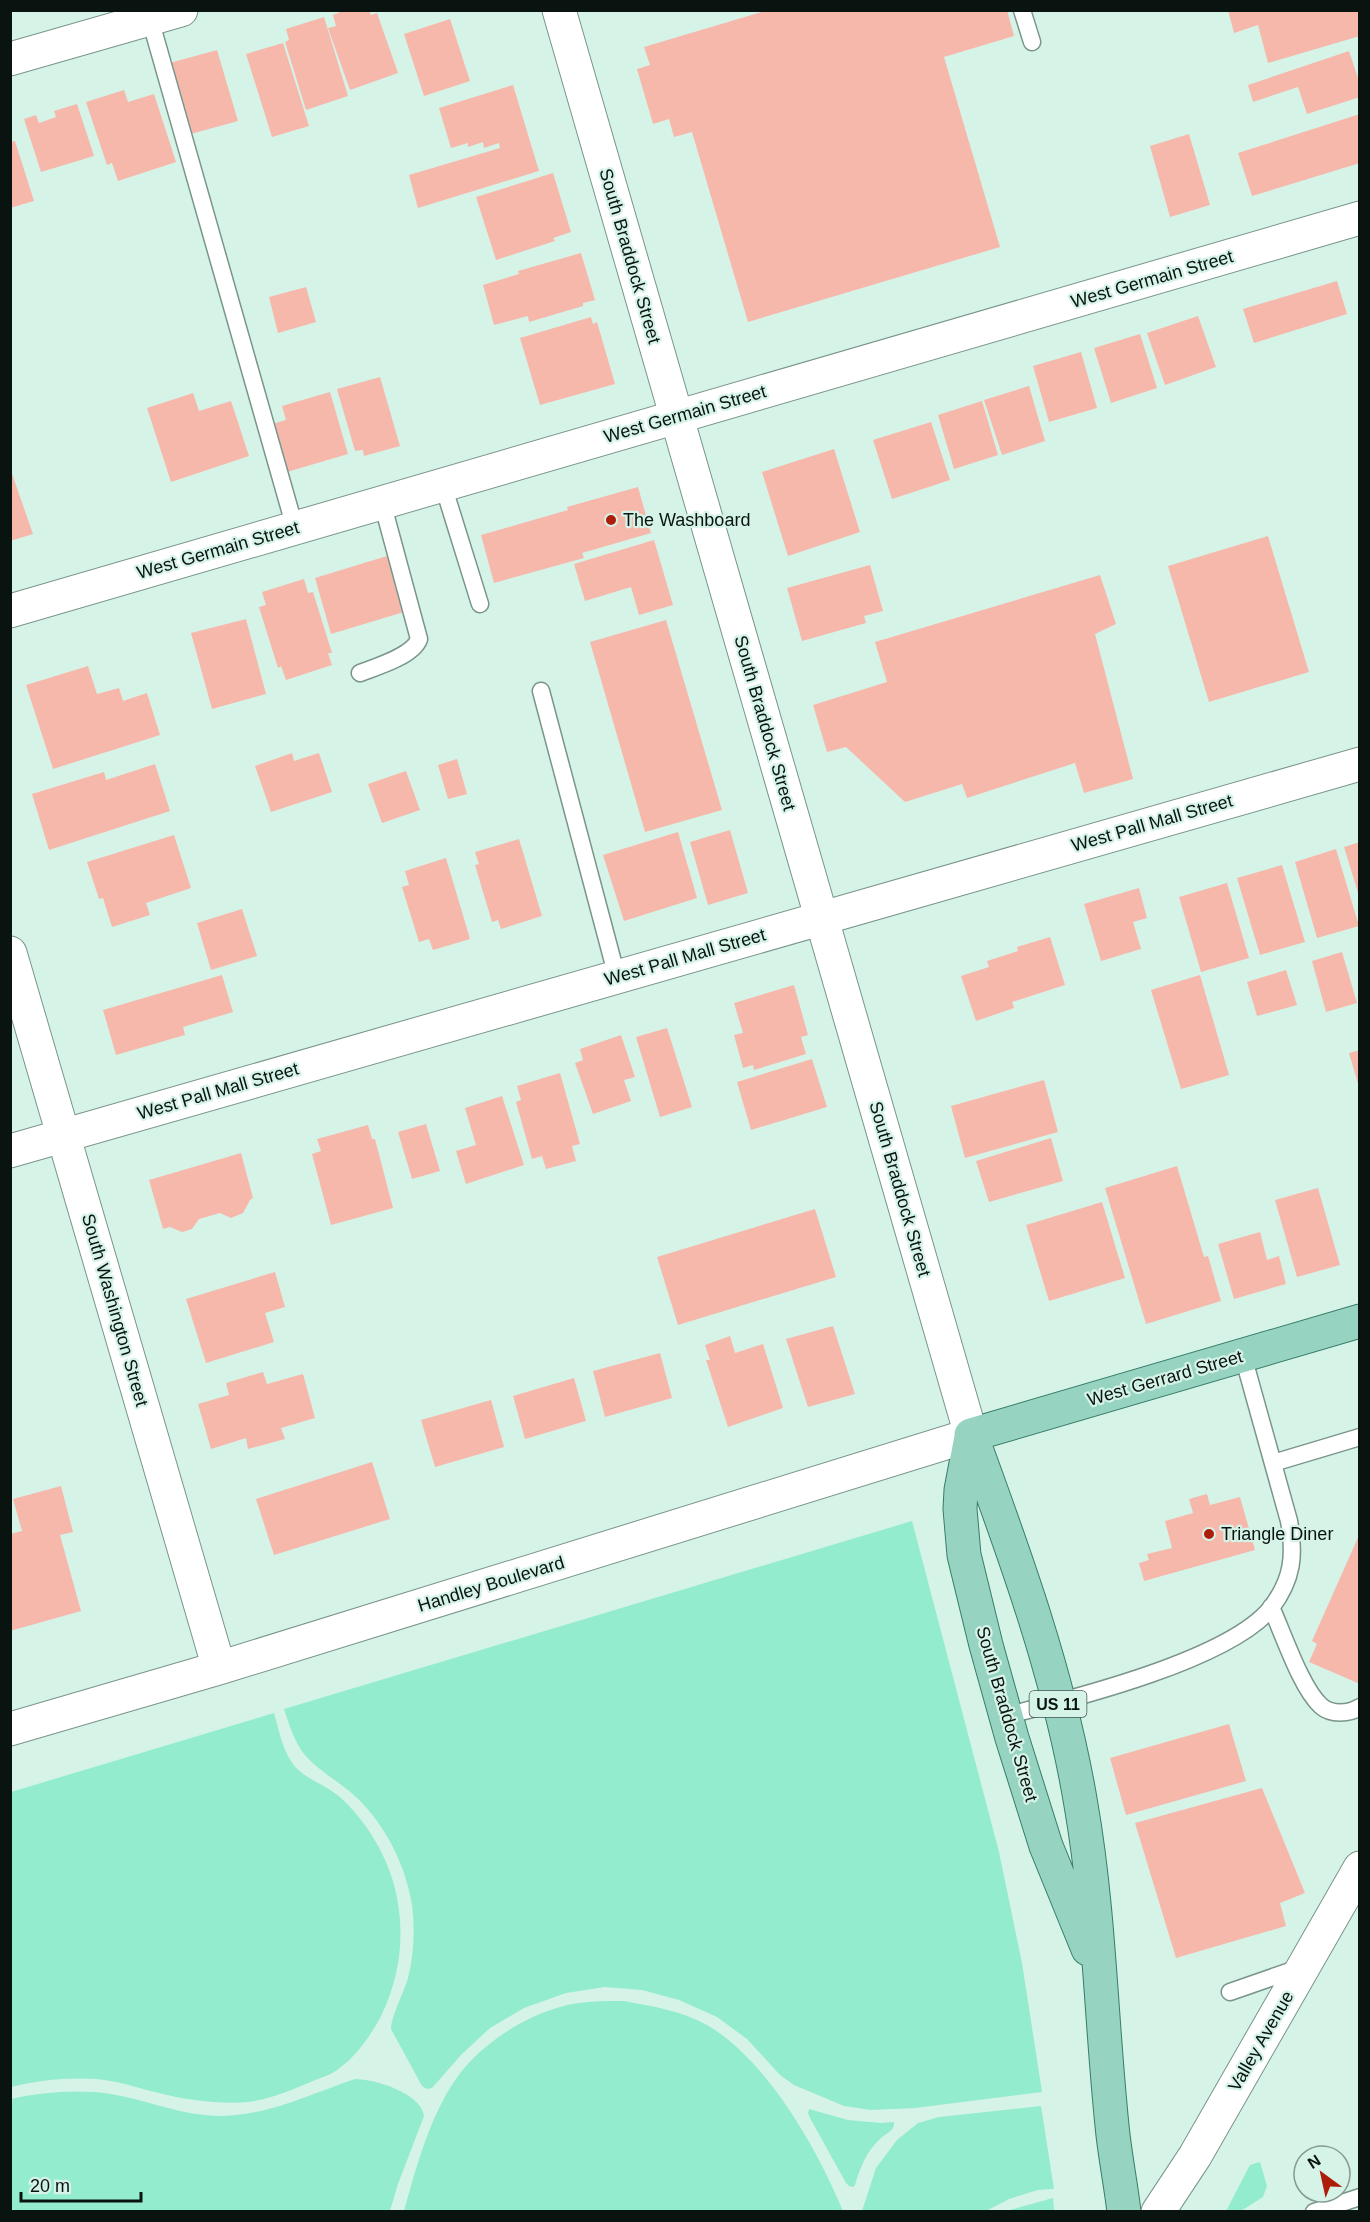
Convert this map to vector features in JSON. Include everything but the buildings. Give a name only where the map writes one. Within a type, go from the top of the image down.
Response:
[{"type":"main road","name":"West Gerrard Street","points":[[971,1435],[1359,1321]]},
{"type":"main road","name":"South Braddock Street","points":[[971,1435],[1022,1575],[1058,1702],[1081,1803],[1092,1881],[1102,1983],[1113,2136],[1124,2211]]},
{"type":"main road","name":"South Braddock Street","points":[[971,1435],[961,1490],[960,1509],[964,1555],[1005,1716],[1047,1846],[1102,1983]]},
{"type":"street","points":[[10,59],[181,10]]},
{"type":"street","name":"South Braddock Street","points":[[559,10],[971,1435]]},
{"type":"street","name":"West Germain Street","points":[[10,611],[1359,218]]},
{"type":"street","name":"West Pall Mall Street","points":[[10,1151],[1359,764]]},
{"type":"street","name":"South Washington Street","points":[[10,953],[219,1668]]},
{"type":"street","name":"Handley Boulevard","points":[[10,1729],[219,1668],[971,1435]]},
{"type":"street","name":"Valley Avenue","points":[[1158,2211],[1195,2156],[1356,1879]]},
{"type":"lane","points":[[1022,10],[1032,42]]},
{"type":"lane","points":[[150,20],[295,528]]},
{"type":"lane","points":[[443,485],[480,604]]},
{"type":"lane","points":[[360,673],[408,652],[417,645],[419,639],[382,502]]},
{"type":"lane","points":[[541,691],[618,977]]},
{"type":"lane","points":[[1005,1716],[1130,1680],[1202,1654],[1244,1630],[1271,1607],[1286,1583],[1294,1555],[1289,1521],[1243,1356]]},
{"type":"lane","points":[[1273,1463],[1359,1437]]},
{"type":"lane","points":[[1271,1607],[1299,1672],[1322,1708],[1335,1713],[1355,1710],[1359,1707]]},
{"type":"lane","points":[[1230,1992],[1303,1967]]},
{"type":"lane","points":[[1314,2211],[1359,2196]]},
{"type":"green space","points":[[912,1521],[999,1852],[1022,1963],[1042,2092],[915,2108],[871,2110],[844,2106],[794,2085],[780,2075],[747,2039],[717,2017],[679,2000],[642,1990],[605,1987],[566,1993],[524,2008],[490,2028],[462,2054],[432,2088],[427,2089],[422,2086],[391,2029],[412,1960],[412,1905],[401,1864],[381,1826],[363,1804],[300,1749],[284,1709]]},
{"type":"green space","points":[[274,1713],[283,1746],[293,1764],[303,1774],[335,1793],[358,1816],[379,1847],[393,1881],[400,1915],[398,1965],[389,1998],[368,2037],[351,2059],[331,2073],[281,2094],[248,2102],[203,2101],[96,2079],[53,2080],[11,2087],[11,1792]]},
{"type":"green space","points":[[624,2001],[667,2010],[697,2020],[729,2040],[750,2060],[788,2108],[819,2160],[843,2211],[404,2211],[433,2121],[450,2087],[471,2061],[506,2032],[546,2011],[583,2002]]},
{"type":"green space","points":[[355,2079],[385,2085],[406,2094],[421,2108],[424,2116],[390,2211],[11,2211],[11,2099],[61,2092],[99,2092],[193,2113],[225,2116],[282,2105]]},
{"type":"green space","points":[[1041,2106],[1054,2189],[1038,2190],[1009,2199],[986,2211],[862,2211],[876,2168],[897,2140],[918,2123],[939,2117]]},
{"type":"green space","points":[[809,2109],[848,2120],[894,2122],[892,2130],[875,2144],[867,2155],[853,2187],[846,2183],[810,2118]]},
{"type":"green space","points":[[1260,2162],[1267,2186],[1263,2197],[1241,2211],[1226,2211],[1250,2165]]},
{"type":"green space","points":[[1053,2198],[1054,2211],[1006,2211]]},
{"type":"place","name":"The Washboard","points":[[611,520]]},
{"type":"place","name":"Triangle Diner","points":[[1209,1534]]}]
